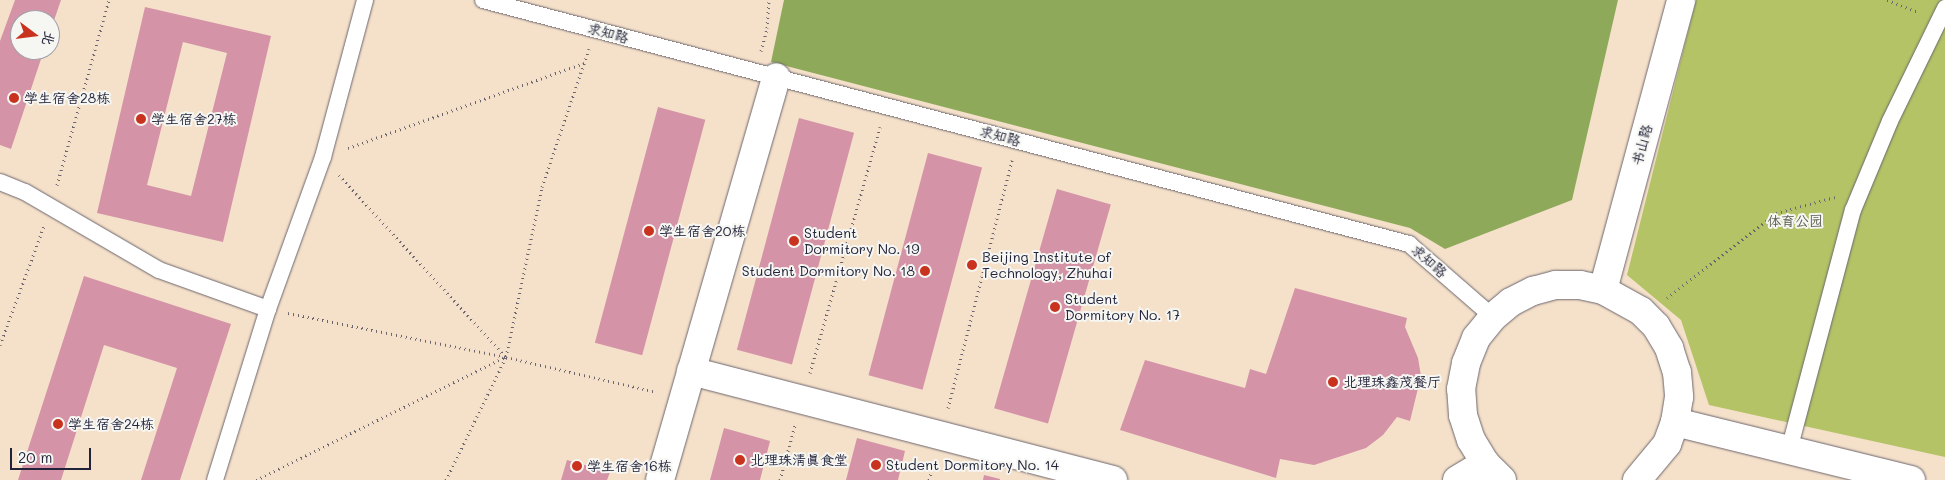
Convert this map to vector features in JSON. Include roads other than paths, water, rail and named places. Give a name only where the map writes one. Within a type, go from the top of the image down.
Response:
[{"type":"street","name":"书山路","points":[[1604,290],[1681,0]]},
{"type":"street","points":[[660,480],[692,371],[766,74]]},
{"type":"street","points":[[1457,480],[1494,471],[1468,432],[1463,415],[1461,389],[1466,362],[1476,338],[1492,317],[1511,302],[1556,285],[1580,285],[1604,290],[1623,298],[1645,314],[1669,348],[1677,372],[1679,397],[1675,422],[1666,444],[1637,480]]},
{"type":"street","points":[[692,371],[1113,480]]},
{"type":"street","points":[[1675,422],[1911,480]]},
{"type":"lane","points":[[215,480],[268,309],[323,157],[364,0]]},
{"type":"lane","name":"求知路","points":[[483,0],[1409,244],[1492,317]]},
{"type":"lane","points":[[1789,450],[1836,266],[1862,190],[1890,120],[1942,13]]},
{"type":"lane","points":[[0,182],[51,208],[158,270],[268,309]]},
{"type":"place","name":"学生宿舍28栋","points":[[14,98]]},
{"type":"place","name":"学生宿舍27栋","points":[[141,119]]},
{"type":"place","name":"学生宿舍20栋","points":[[649,231]]},
{"type":"place","name":"Student Dormitory No. 19","points":[[794,241]]},
{"type":"place","name":"Beijing Institute of Technology, Zhuhai","points":[[972,265]]},
{"type":"place","name":"Student Dormitory No. 18","points":[[925,271]]},
{"type":"place","name":"Student Dormitory No. 17","points":[[1055,307]]},
{"type":"place","name":"北理珠鑫茂餐厅","points":[[1333,382]]},
{"type":"place","name":"学生宿舍24栋","points":[[58,424]]},
{"type":"place","name":"北理珠清真食堂","points":[[740,460]]},
{"type":"place","name":"Student Dormitory No. 14","points":[[876,465]]},
{"type":"place","name":"学生宿舍16栋","points":[[577,466]]},
{"type":"park label","name":"体育公园","points":[[1795,221]]}]
